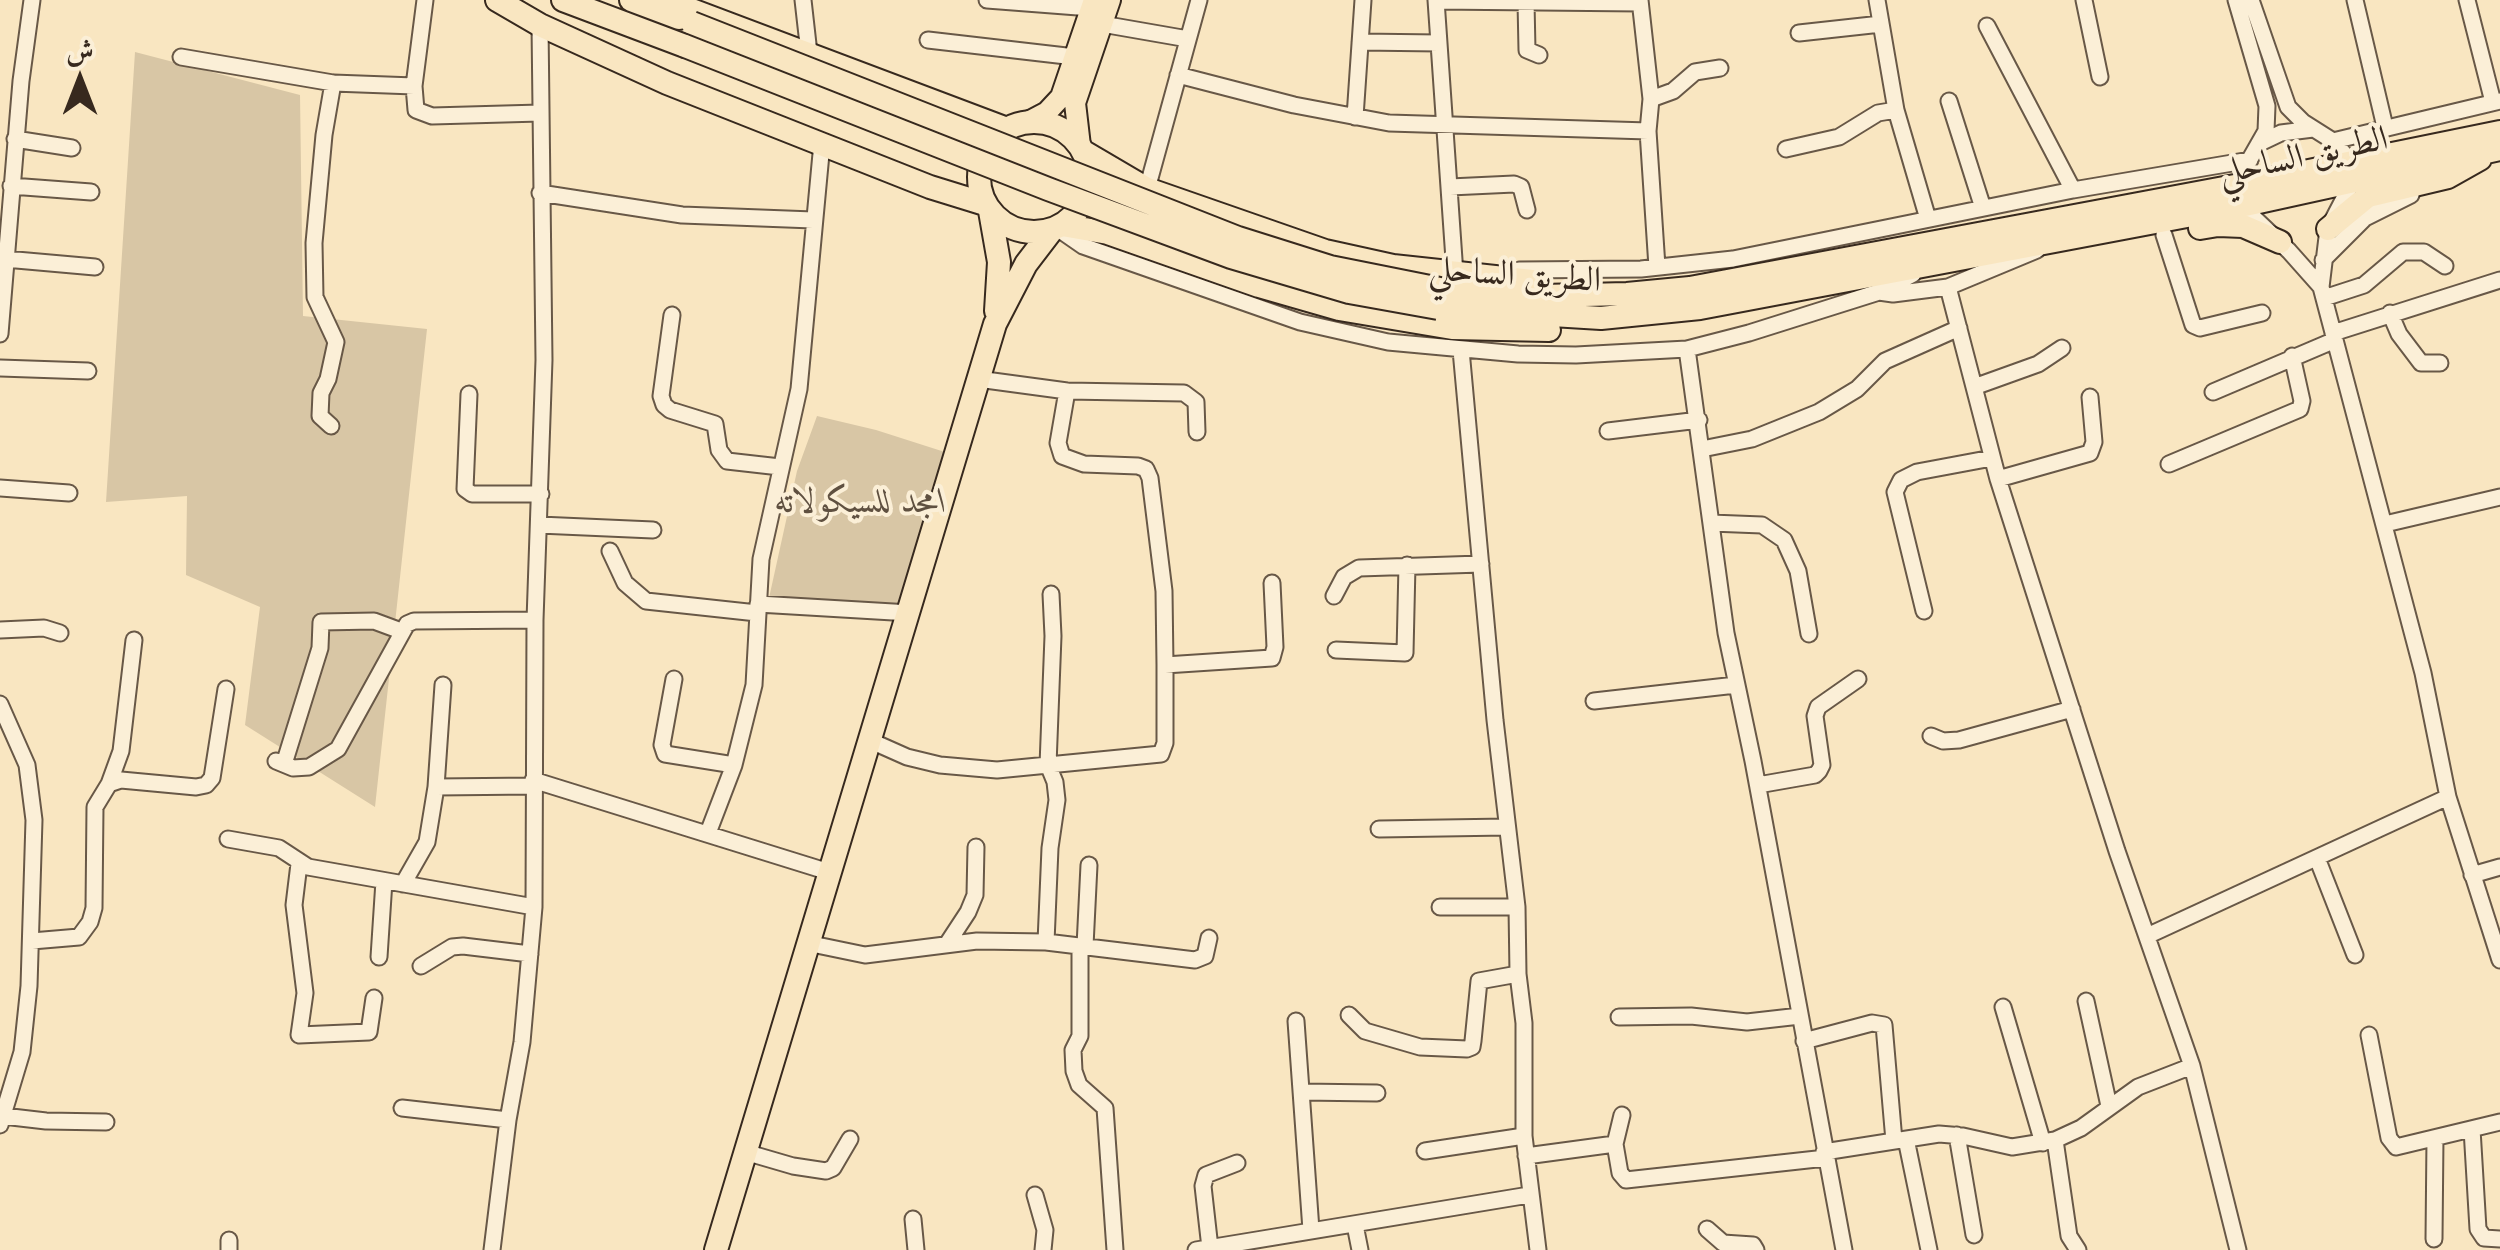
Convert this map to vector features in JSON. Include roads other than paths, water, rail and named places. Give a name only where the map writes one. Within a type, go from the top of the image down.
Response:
[{"type":"highway","points":[[497,0],[540,25],[667,83],[987,208],[1012,228],[1038,233],[1057,228],[1108,233],[1292,297],[1421,324],[1556,330],[1601,318]]},
{"type":"highway","name":"الطريق الساحلي","points":[[563,0],[1231,257],[1349,292],[1447,285],[1601,318],[1700,308],[2049,244],[2242,195]]},
{"type":"highway","name":"الطريق الساحلي","points":[[632,0],[1238,238],[1330,266],[1540,296],[1690,288],[2242,195],[2496,144]]},
{"type":"highway","points":[[665,0],[1018,125],[1058,127],[1082,149],[1147,190],[1325,251],[1393,266],[1447,285]]},
{"type":"highway","points":[[995,324],[999,262],[978,176],[980,162],[995,137],[1018,125]]},
{"type":"highway","points":[[2328,229],[2368,196],[2448,177],[2471,166],[2496,144]]},
{"type":"highway","points":[[716,1250],[995,324],[1026,264],[1082,206],[1090,180],[1082,149]]},
{"type":"highway","points":[[2086,236],[2107,246],[2231,224],[2280,242]]},
{"type":"main road","points":[[1018,125],[1056,105],[1099,8]]},
{"type":"main road","points":[[1082,149],[1074,106],[1099,8]]},
{"type":"street","points":[[0,334],[15,139],[32,0]]},
{"type":"street","points":[[425,0],[414,86],[416,110],[424,114],[540,112]]},
{"type":"street","points":[[802,0],[809,53]]},
{"type":"street","points":[[987,0],[1099,8],[1188,40]]},
{"type":"street","points":[[1147,190],[1199,0]]},
{"type":"street","points":[[1355,117],[1363,0]]},
{"type":"street","points":[[1877,0],[1896,110],[1928,220]]},
{"type":"street","points":[[2084,0],[2100,77]]},
{"type":"street","points":[[2236,0],[2267,106],[2266,131],[2250,160],[2242,195],[2250,214],[2280,242],[2322,292]]},
{"type":"street","points":[[2250,0],[2288,107],[2333,141],[2352,173],[2328,229],[2322,292],[2423,674],[2448,797],[2500,960]]},
{"type":"street","points":[[2354,0],[2384,127]]},
{"type":"street","points":[[2333,141],[2497,102],[2467,0]]},
{"type":"street","points":[[1656,267],[1648,132],[1651,100],[1640,1],[1436,1],[1450,187],[1447,285],[1558,272],[1656,267],[1771,252],[2073,190],[2250,160]]},
{"type":"street","points":[[1532,1],[1526,50],[1539,55]]},
{"type":"street","points":[[1799,33],[1881,24]]},
{"type":"street","points":[[492,1250],[522,1042],[534,907],[535,620],[544,360],[540,25]]},
{"type":"street","points":[[1987,26],[2073,190]]},
{"type":"street","points":[[928,40],[1075,57]]},
{"type":"street","points":[[1360,42],[1439,43]]},
{"type":"street","points":[[182,57],[333,83],[414,86]]},
{"type":"street","points":[[1651,100],[1673,91],[1695,72],[1720,68]]},
{"type":"street","points":[[1178,76],[1294,106],[1355,117],[1444,125],[1648,132]]},
{"type":"street","points":[[330,426],[320,416],[320,393],[328,380],[336,342],[315,297],[314,243],[333,83]]},
{"type":"street","points":[[1949,101],[1983,208]]},
{"type":"street","points":[[1786,149],[1839,137],[1878,113],[1896,110]]},
{"type":"street","points":[[2260,143],[2281,133],[2313,128]]},
{"type":"street","points":[[15,139],[72,148]]},
{"type":"street","points":[[708,833],[734,765],[754,685],[761,559],[800,377],[822,143]]},
{"type":"street","points":[[2324,260],[2372,212],[2448,177]]},
{"type":"street","points":[[1450,187],[1514,184],[1521,187],[1527,210]]},
{"type":"street","points":[[11,186],[91,192]]},
{"type":"street","points":[[540,193],[682,215],[813,220]]},
{"type":"street","points":[[1057,228],[1082,246],[1300,322],[1388,342],[1460,350],[1576,355],[1686,348],[1749,333],[1879,292],[1936,263]]},
{"type":"street","points":[[2164,236],[2193,325],[2200,328],[2262,312]]},
{"type":"street","points":[[1879,292],[1893,294],[1948,287],[1994,271],[2049,244]]},
{"type":"street","points":[[2322,292],[2364,284],[2403,252],[2424,252],[2446,266]]},
{"type":"street","points":[[4,259],[95,267]]},
{"type":"street","points":[[2214,392],[2390,313],[2500,280]]},
{"type":"street","points":[[1948,287],[1998,479],[2192,1066],[2238,1250]]},
{"type":"street","points":[[2390,313],[2399,334],[2421,363],[2440,363]]},
{"type":"street","points":[[672,315],[660,396],[664,405],[715,424],[726,461],[780,468]]},
{"type":"street","points":[[1702,448],[1752,439],[1819,412],[1857,389],[1885,361],[1958,328]]},
{"type":"street","points":[[1686,348],[1736,686],[1844,1250]]},
{"type":"street","points":[[1974,387],[2038,364],[2062,348]]},
{"type":"street","points":[[1460,350],[1517,907],[1518,974],[1524,1023],[1524,1136],[1528,1194],[1538,1250]]},
{"type":"street","points":[[2170,464],[2300,410],[2302,401],[2292,356]]},
{"type":"street","points":[[0,368],[88,371]]},
{"type":"street","points":[[978,379],[1067,391],[1184,392],[1196,402],[1196,432]]},
{"type":"street","points":[[871,741],[907,757],[940,765],[997,770],[1162,754],[1164,591],[1150,478],[1146,469],[1138,466],[1084,464],[1062,456],[1058,442],[1067,391]]},
{"type":"street","points":[[469,394],[465,489],[472,494],[541,494]]},
{"type":"street","points":[[1998,479],[2090,454],[2094,442],[2090,396]]},
{"type":"street","points":[[1608,431],[1698,420]]},
{"type":"street","points":[[1924,611],[1895,492],[1901,480],[1917,472],[1992,458]]},
{"type":"street","points":[[0,488],[69,493]]},
{"type":"street","points":[[2385,524],[2500,497]]},
{"type":"street","points":[[1711,524],[1762,525],[1784,540],[1798,571],[1809,634]]},
{"type":"street","points":[[539,525],[653,530]]},
{"type":"street","points":[[610,551],[630,590],[646,601],[910,613]]},
{"type":"street","points":[[1334,596],[1344,577],[1359,568],[1481,564]]},
{"type":"street","points":[[1336,650],[1405,653],[1408,565]]},
{"type":"street","points":[[1165,665],[1272,658],[1272,583]]},
{"type":"street","points":[[1046,942],[1050,848],[1057,800],[1048,766],[1051,594]]},
{"type":"street","points":[[401,631],[374,621],[322,622],[320,648],[280,762],[309,768],[338,749],[401,631],[414,621],[535,620]]},
{"type":"street","points":[[0,630],[44,628],[60,632]]},
{"type":"street","points":[[32,941],[79,937],[90,922],[94,908],[95,806],[122,751],[134,640]]},
{"type":"street","points":[[1758,785],[1819,772],[1822,765],[1815,716],[1818,707],[1858,678]]},
{"type":"street","points":[[674,679],[662,745],[665,754],[734,765]]},
{"type":"street","points":[[404,884],[428,842],[443,685]]},
{"type":"street","points":[[1594,701],[1736,686]]},
{"type":"street","points":[[109,784],[121,780],[206,785],[215,768],[226,689]]},
{"type":"street","points":[[0,704],[27,765],[34,820],[32,941],[22,1052],[2,1120],[106,1122]]},
{"type":"street","points":[[1931,736],[1943,741],[1959,740],[2072,710]]},
{"type":"street","points":[[436,787],[533,783],[829,872]]},
{"type":"street","points":[[2147,936],[2448,797]]},
{"type":"street","points":[[1379,830],[1507,827]]},
{"type":"street","points":[[228,839],[279,848],[299,864],[534,907]]},
{"type":"street","points":[[947,944],[968,912],[974,894],[976,846]]},
{"type":"street","points":[[2316,858],[2355,955]]},
{"type":"street","points":[[299,864],[294,905],[305,993],[300,1036],[369,1032],[374,998]]},
{"type":"street","points":[[1089,865],[1080,1036],[1073,1050],[1074,1072],[1079,1085],[1102,1103],[1106,1113],[1114,1250]]},
{"type":"street","points":[[2472,875],[2500,867]]},
{"type":"street","points":[[380,957],[384,881]]},
{"type":"street","points":[[1440,907],[1517,907]]},
{"type":"street","points":[[807,943],[864,955],[947,944],[1046,942],[1195,960],[1205,956],[1209,938]]},
{"type":"street","points":[[421,966],[463,946],[530,954]]},
{"type":"street","points":[[1349,1015],[1365,1030],[1420,1047],[1472,1048],[1479,980],[1518,974]]},
{"type":"street","points":[[2086,1001],[2109,1106]]},
{"type":"street","points":[[2002,1008],[2049,1142],[2069,1236],[2078,1250]]},
{"type":"street","points":[[1619,1017],[1691,1016],[1747,1022],[1800,1016]]},
{"type":"street","points":[[1296,1021],[1311,1230]]},
{"type":"street","points":[[1804,1041],[1872,1023],[1884,1025],[1900,1140],[1929,1250]]},
{"type":"street","points":[[2369,1036],[2392,1144],[2402,1146],[2500,1122]]},
{"type":"street","points":[[1622,1115],[1616,1144],[1620,1173],[1626,1180],[1636,1181],[1825,1155],[1900,1140],[1957,1135],[2012,1147],[2049,1142],[2081,1128],[2138,1086],[2192,1066]]},
{"type":"street","points":[[1301,1092],[1377,1094]]},
{"type":"street","points":[[402,1108],[508,1120]]},
{"type":"street","points":[[2472,1129],[2478,1228],[2484,1238],[2500,1239]]},
{"type":"street","points":[[1957,1135],[1974,1234]]},
{"type":"street","points":[[1425,1151],[1524,1136]]},
{"type":"street","points":[[2434,1138],[2434,1239]]},
{"type":"street","points":[[744,1152],[826,1171],[833,1168],[850,1139]]},
{"type":"street","points":[[1526,1156],[1616,1144]]},
{"type":"street","points":[[1237,1163],[1206,1176],[1202,1186],[1214,1248],[1528,1194]]},
{"type":"street","points":[[1035,1194],[1045,1230],[1043,1250]]},
{"type":"street","points":[[912,1219],[916,1250]]},
{"type":"street","points":[[1355,1225],[1360,1250]]},
{"type":"street","points":[[1708,1229],[1723,1243],[1753,1244],[1756,1250]]},
{"type":"park label","name":"امجد للسيكولاته","points":[[861,502]]}]
